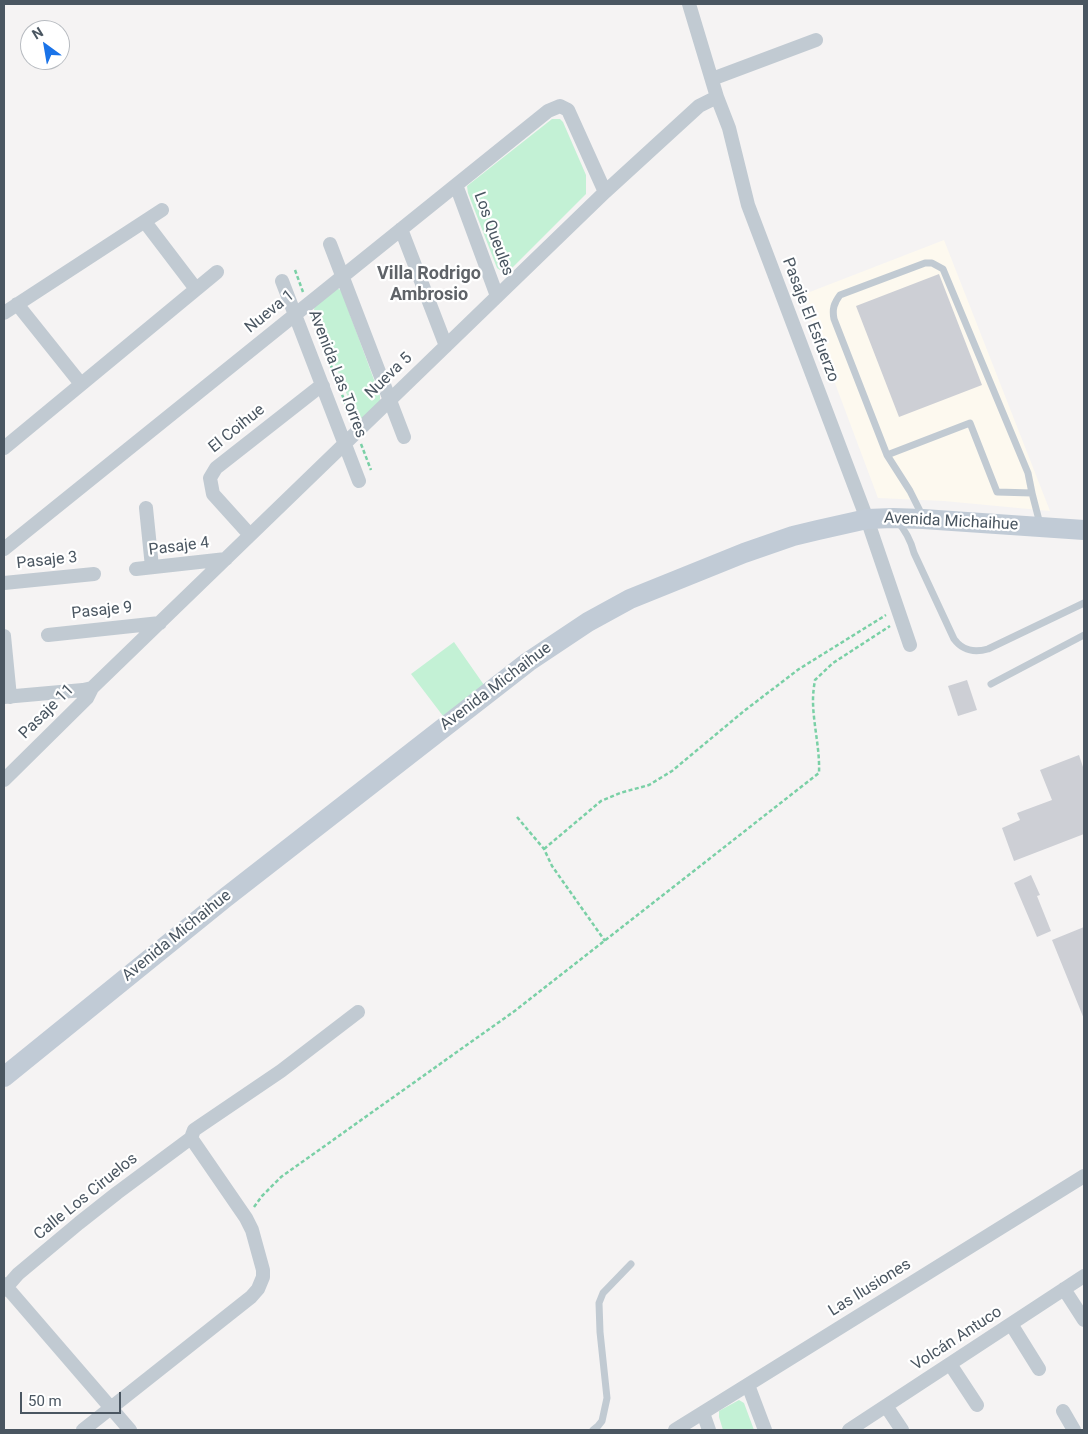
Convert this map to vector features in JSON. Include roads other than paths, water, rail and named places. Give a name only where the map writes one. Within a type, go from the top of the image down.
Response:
[{"type":"street","name":"Pasaje El Esfuerzo","points":[[689,4],[717,97],[729,128],[748,205],[867,519],[910,645]]},
{"type":"street","points":[[712,79],[816,40]]},
{"type":"street","name":"Nueva 5","points":[[92,688],[604,192],[699,106],[717,97]]},
{"type":"street","name":"Nueva 1","points":[[4,549],[548,111],[560,106],[568,110],[604,192]]},
{"type":"street","name":"Los Queules","points":[[456,185],[497,296]]},
{"type":"street","points":[[4,313],[162,210]]},
{"type":"street","points":[[145,222],[196,289]]},
{"type":"street","points":[[402,229],[446,346]]},
{"type":"street","points":[[330,244],[404,437]]},
{"type":"street","points":[[4,448],[217,272]]},
{"type":"street","name":"Avenida Las Torres","points":[[282,281],[359,481]]},
{"type":"street","points":[[17,304],[81,384]]},
{"type":"street","name":"El Coihue","points":[[250,535],[213,494],[210,478],[216,468],[323,386]]},
{"type":"street","points":[[146,508],[152,567]]},
{"type":"street","name":"Avenida Michaihue","points":[[4,1078],[240,886],[528,662],[567,634],[630,599],[793,536],[867,519],[923,518],[1084,530]]},
{"type":"street","name":"Pasaje 4","points":[[136,569],[226,559]]},
{"type":"street","name":"Pasaje 3","points":[[4,583],[94,574]]},
{"type":"street","name":"Pasaje 9","points":[[48,635],[160,623]]},
{"type":"street","points":[[4,636],[7,697],[92,688]]},
{"type":"street","name":"Pasaje 11","points":[[4,780],[87,698],[92,688]]},
{"type":"street","name":"Calle Los Ciruelos","points":[[5,1287],[18,1274],[117,1192],[191,1138],[194,1130],[281,1071],[358,1012]]},
{"type":"street","points":[[83,1430],[251,1297],[258,1289],[262,1270],[256,1241],[246,1218],[191,1138]]},
{"type":"street","name":"Las Ilusiones","points":[[675,1430],[1084,1176]]},
{"type":"street","name":"Volcán Antuco","points":[[849,1430],[1084,1276]]},
{"type":"street","points":[[5,1287],[130,1430]]},
{"type":"street","points":[[1064,1289],[1084,1320]]},
{"type":"street","points":[[1011,1324],[1039,1370]]},
{"type":"street","points":[[950,1364],[977,1405]]},
{"type":"street","points":[[748,1385],[765,1430]]},
{"type":"street","points":[[886,1406],[902,1430]]},
{"type":"street","points":[[1064,1411],[1074,1430]]},
{"type":"street","points":[[703,1413],[709,1430]]},
{"type":"lane","points":[[923,518],[910,491],[887,455],[832,310],[840,296],[925,263],[932,263],[943,269],[1028,474],[1041,527]]},
{"type":"lane","points":[[887,455],[970,423],[997,492],[1032,493]]},
{"type":"lane","points":[[893,518],[906,533],[954,639],[967,650],[974,652],[988,649],[1084,603]]},
{"type":"lane","points":[[991,684],[1084,635]]},
{"type":"lane","points":[[593,1430],[602,1421],[607,1398],[599,1303],[603,1293],[631,1264]]},
{"type":"district","name":"Villa Rodrigo Ambrosio","points":[[429,284]]}]
